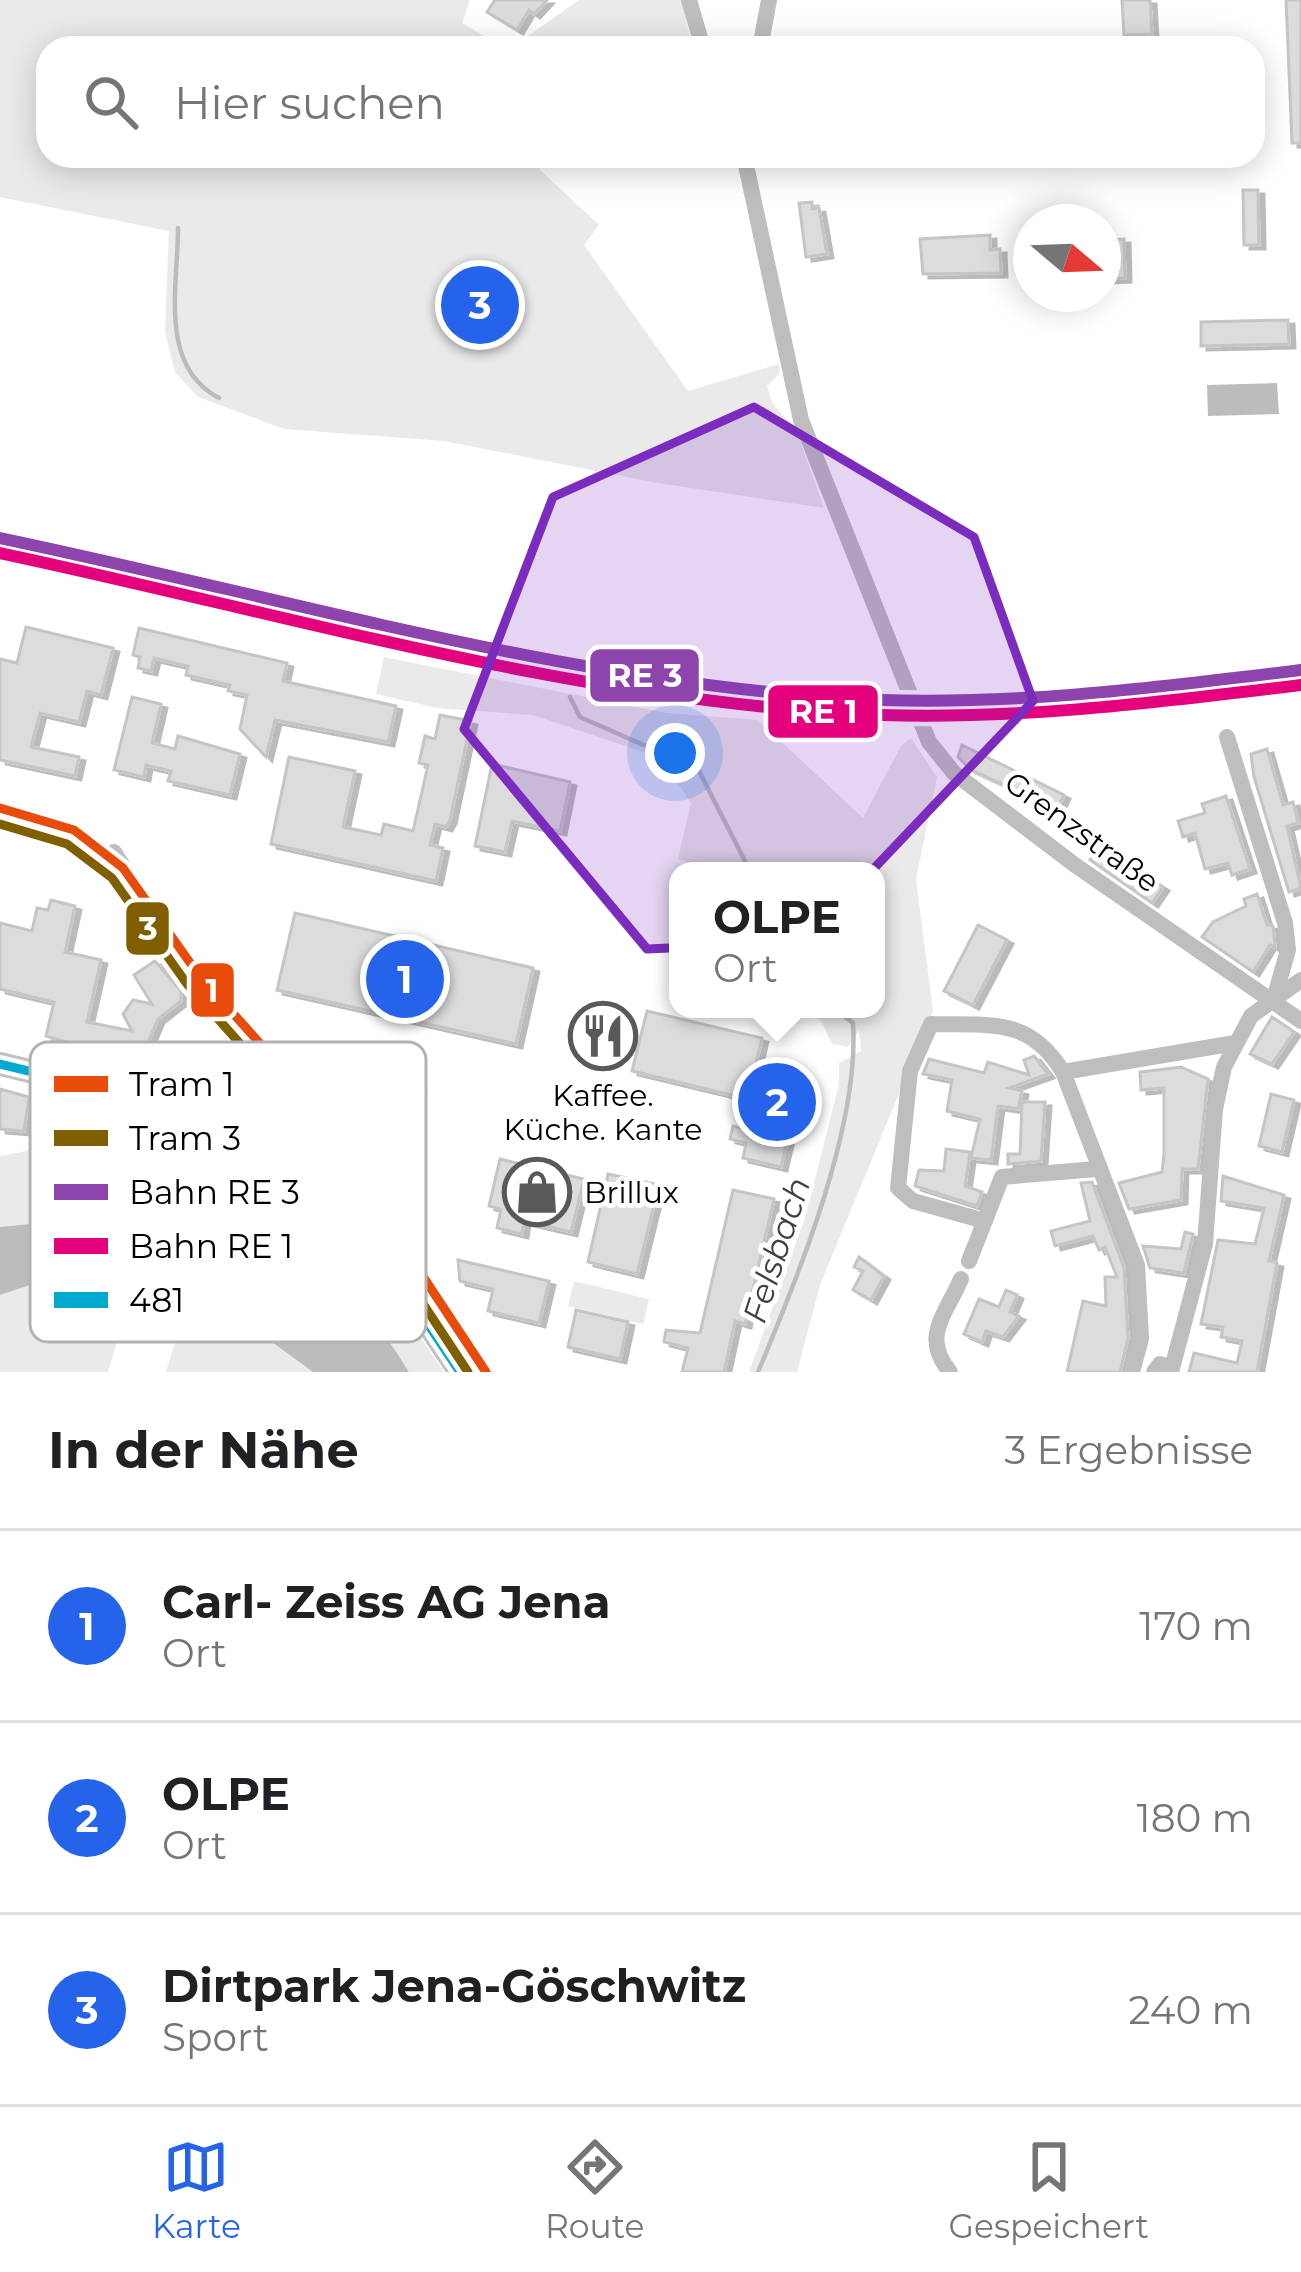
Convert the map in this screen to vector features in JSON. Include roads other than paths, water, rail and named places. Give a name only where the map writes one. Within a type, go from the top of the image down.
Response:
[{"type":"main road","points":[[0,1064],[30,1071]]},
{"type":"main road","points":[[426,1322],[460,1372]]},
{"type":"street","points":[[689,0],[700,36]]},
{"type":"street","points":[[762,36],[769,0]]},
{"type":"street","name":"Grenzstraße","points":[[746,168],[784,354],[809,439],[928,742],[954,773],[1075,865],[1301,1021]]},
{"type":"street","points":[[1227,737],[1285,923],[1288,950],[1274,1000]]},
{"type":"street","points":[[114,852],[235,1042]]},
{"type":"street","points":[[1166,1370],[1202,1262],[1214,1109],[1234,1043],[1251,1016],[1301,980]]},
{"type":"street","points":[[985,1221],[913,1201],[899,1191],[910,1071],[931,1024],[1028,1032],[1048,1047],[1064,1072],[1139,1275],[1141,1339],[1132,1372]]},
{"type":"street","points":[[1064,1072],[1234,1043]]},
{"type":"street","points":[[969,1262],[1003,1177],[1096,1169]]},
{"type":"street","points":[[950,1372],[937,1356],[934,1340],[961,1279]]},
{"type":"waterway","points":[[178,228],[175,299],[179,345],[200,384],[219,398]]},
{"type":"waterway","name":"Felsbach","points":[[570,697],[580,717],[698,769],[745,862]]},
{"type":"waterway","name":"Felsbach","points":[[758,1372],[791,1292],[837,1154],[853,1064],[853,1023],[847,1018]]},
{"type":"tram line","name":"1","points":[[0,808],[74,830],[123,868],[198,974],[259,1042]]},
{"type":"tram line","name":"3","points":[[0,824],[67,844],[112,878],[187,984],[239,1042]]},
{"type":"tram line","name":"1","points":[[426,1281],[486,1372]]},
{"type":"tram line","name":"3","points":[[426,1308],[468,1372]]},
{"type":"place","name":"Dirtpark Jena-Göschwitz","points":[[480,305]]},
{"type":"place","name":"Carl- Zeiss AG Jena","points":[[405,979]]},
{"type":"place","name":"Kaffee. Küche. Kante","points":[[603,1036]]},
{"type":"place","name":"OLPE","points":[[777,1102]]},
{"type":"place","name":"Brillux","points":[[537,1192]]}]
